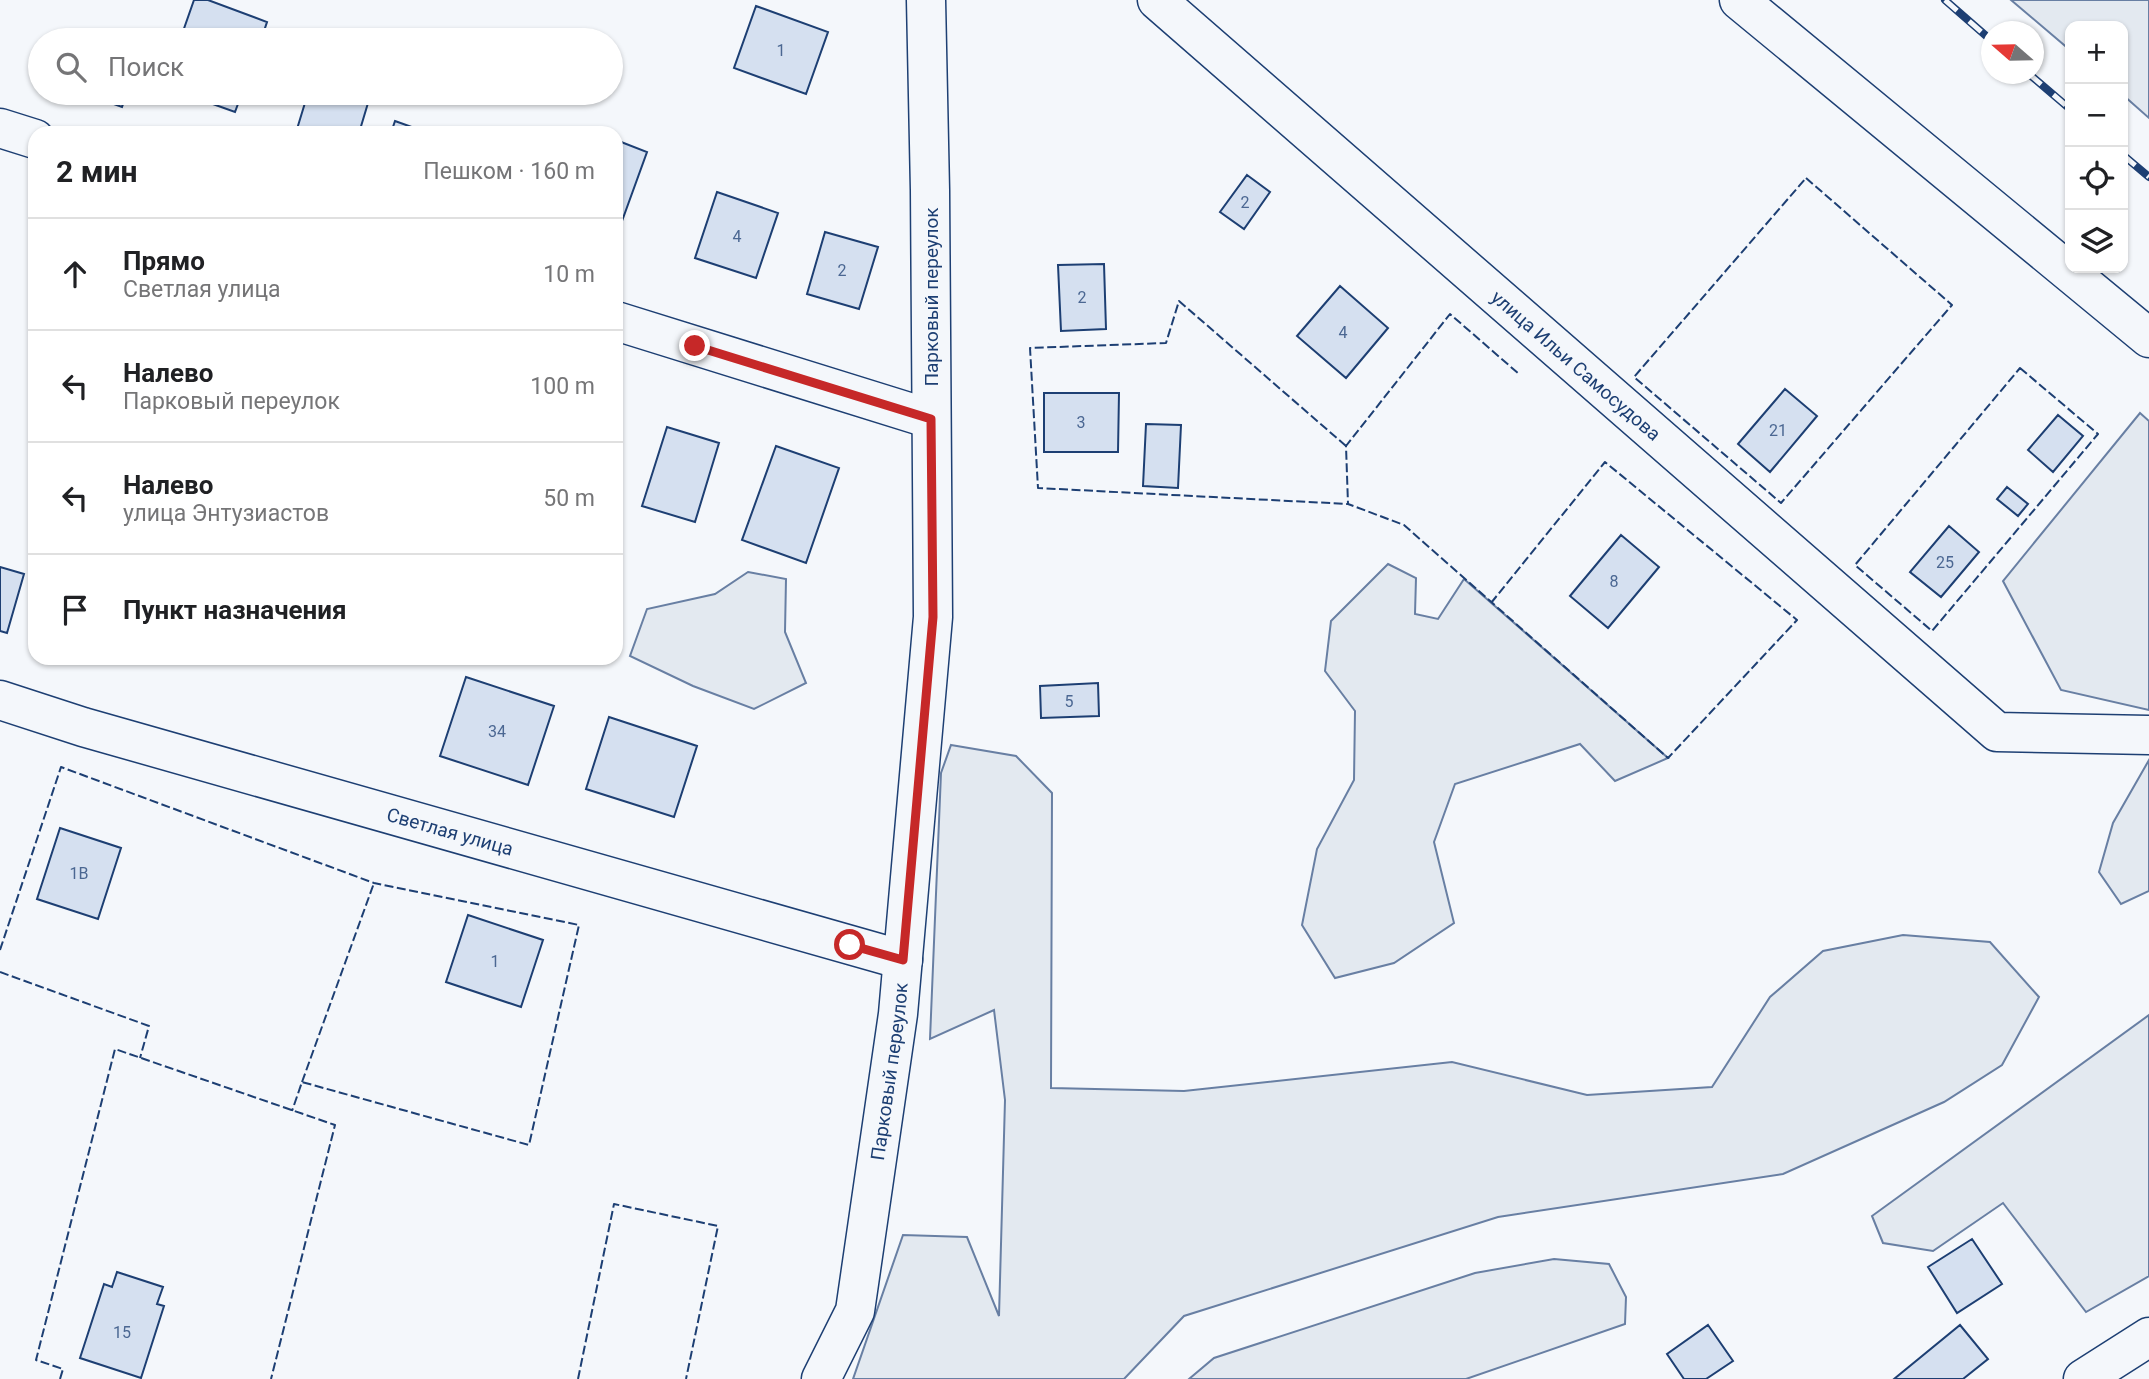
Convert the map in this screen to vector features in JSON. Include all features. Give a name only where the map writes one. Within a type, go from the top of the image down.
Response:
[{"type":"street","name":"Парковый переулок","points":[[821,1379],[855,1311],[898,1014],[933,617],[926,0]]},
{"type":"street","name":"улица Ильи Самосудова","points":[[1157,0],[1997,732],[2149,735]]},
{"type":"street","points":[[1740,0],[2149,338]]},
{"type":"street","points":[[0,128],[28,137]]},
{"type":"street","points":[[623,323],[931,419]]},
{"type":"street","name":"Светлая улица","points":[[0,700],[83,727],[903,960]]},
{"type":"street","points":[[2083,1379],[2149,1337]]},
{"type":"shaded area","points":[[2011,0],[2149,0],[2149,118],[2128,99],[2128,21],[2065,21],[2065,46],[2044,28],[2044,21],[2036,21]]},
{"type":"shaded area","points":[[2140,413],[2149,421],[2149,710],[2061,690],[2003,581]]},
{"type":"shaded area","points":[[1388,564],[1416,578],[1415,614],[1438,619],[1464,579],[1668,758],[1615,781],[1580,744],[1455,784],[1434,842],[1454,923],[1394,963],[1335,978],[1302,925],[1317,849],[1354,780],[1355,711],[1325,671],[1331,621]]},
{"type":"shaded area","points":[[748,572],[786,579],[785,632],[806,683],[754,709],[693,686],[630,656],[647,609],[715,594]]},
{"type":"shaded area","points":[[951,745],[1016,756],[1052,793],[1051,1088],[1184,1091],[1452,1062],[1587,1095],[1712,1087],[1770,997],[1823,951],[1903,935],[1990,942],[2039,997],[2002,1065],[1944,1102],[1783,1174],[1498,1217],[1184,1316],[1124,1379],[853,1379],[903,1235],[967,1237],[999,1316],[1005,1100],[994,1010],[930,1039],[941,773]]},
{"type":"shaded area","points":[[2149,760],[2149,891],[2121,904],[2099,872],[2113,823]]},
{"type":"shaded area","points":[[2149,1015],[2149,1276],[2086,1312],[2003,1203],[1933,1251],[1883,1243],[1872,1216]]},
{"type":"shaded area","points":[[1554,1259],[1609,1264],[1626,1297],[1625,1324],[1466,1379],[1189,1379],[1214,1358],[1475,1273]]},
{"type":"building","points":[[194,0],[208,0],[267,22],[265,28],[184,28]]},
{"type":"building","points":[[756,6],[828,32],[806,94],[734,68]]},
{"type":"building","points":[[215,105],[238,105],[235,112]]},
{"type":"building","points":[[304,105],[367,105],[361,126],[298,126]]},
{"type":"building","points":[[395,121],[409,126],[393,126]]},
{"type":"building","points":[[623,143],[647,152],[623,218]]},
{"type":"building","points":[[1247,175],[1270,192],[1244,229],[1220,212]]},
{"type":"building","points":[[717,192],[778,213],[756,278],[695,258]]},
{"type":"building","points":[[825,232],[878,247],[859,309],[807,294]]},
{"type":"building","points":[[1104,264],[1106,329],[1061,331],[1058,265]]},
{"type":"building","points":[[1340,286],[1388,328],[1346,378],[1297,336]]},
{"type":"building","points":[[1785,389],[1817,416],[1770,472],[1738,444]]},
{"type":"building","points":[[1044,393],[1119,393],[1118,452],[1044,452]]},
{"type":"building","points":[[2058,415],[2083,436],[2053,472],[2028,450]]},
{"type":"building","points":[[1146,424],[1181,425],[1178,488],[1143,486]]},
{"type":"building","points":[[667,427],[719,443],[695,522],[642,506]]},
{"type":"building","points":[[776,446],[839,468],[806,563],[742,540]]},
{"type":"building","points":[[2007,487],[2028,504],[2018,516],[1997,499]]},
{"type":"building","points":[[1949,526],[1979,552],[1941,597],[1910,572]]},
{"type":"building","points":[[1621,535],[1659,567],[1608,628],[1570,596]]},
{"type":"building","points":[[0,567],[24,574],[7,633],[0,631]]},
{"type":"building","points":[[466,677],[554,706],[528,785],[440,756]]},
{"type":"building","points":[[1098,683],[1099,716],[1041,718],[1040,686]]},
{"type":"building","points":[[609,717],[697,746],[674,817],[586,789]]},
{"type":"building","points":[[60,828],[121,848],[98,919],[37,899]]},
{"type":"building","points":[[468,915],[543,940],[521,1007],[446,982]]},
{"type":"building","points":[[1972,1239],[2002,1284],[1957,1313],[1928,1267]]},
{"type":"building","points":[[117,1272],[163,1287],[157,1304],[164,1306],[141,1378],[80,1358],[104,1284],[112,1287]]},
{"type":"building","points":[[1708,1325],[1733,1361],[1706,1379],[1684,1379],[1667,1354]]},
{"type":"building","points":[[1960,1325],[1988,1359],[1963,1379],[1894,1379]]},
{"type":"railway","points":[[1945,0],[1981,31]]},
{"type":"railway","points":[[2041,84],[2065,105]]},
{"type":"railway","points":[[2128,159],[2149,177]]},
{"type":"fence","points":[[1806,178],[1952,305],[1781,503],[1634,377],[1806,178]]},
{"type":"fence","points":[[1346,446],[1179,301],[1166,343],[1030,348],[1038,488],[1348,504]]},
{"type":"fence","points":[[1491,603],[1605,462],[1797,620],[1668,758],[1404,525],[1348,504],[1346,446],[1450,314],[1519,374]]},
{"type":"fence","points":[[2020,368],[2098,434],[1932,631],[1855,565],[2020,368]]},
{"type":"fence","points":[[0,950],[61,767],[374,883],[579,925],[529,1145],[302,1082],[292,1111]]},
{"type":"fence","points":[[302,1082],[374,883]]},
{"type":"fence","points":[[0,972],[149,1026],[140,1058]]},
{"type":"fence","points":[[60,1379],[63,1369],[36,1360],[115,1049],[335,1125],[271,1379]]},
{"type":"fence","points":[[578,1379],[614,1204],[718,1226],[686,1379]]},
{"type":"route","points":[[695,346],[931,419],[933,617],[903,960],[850,945]]}]
